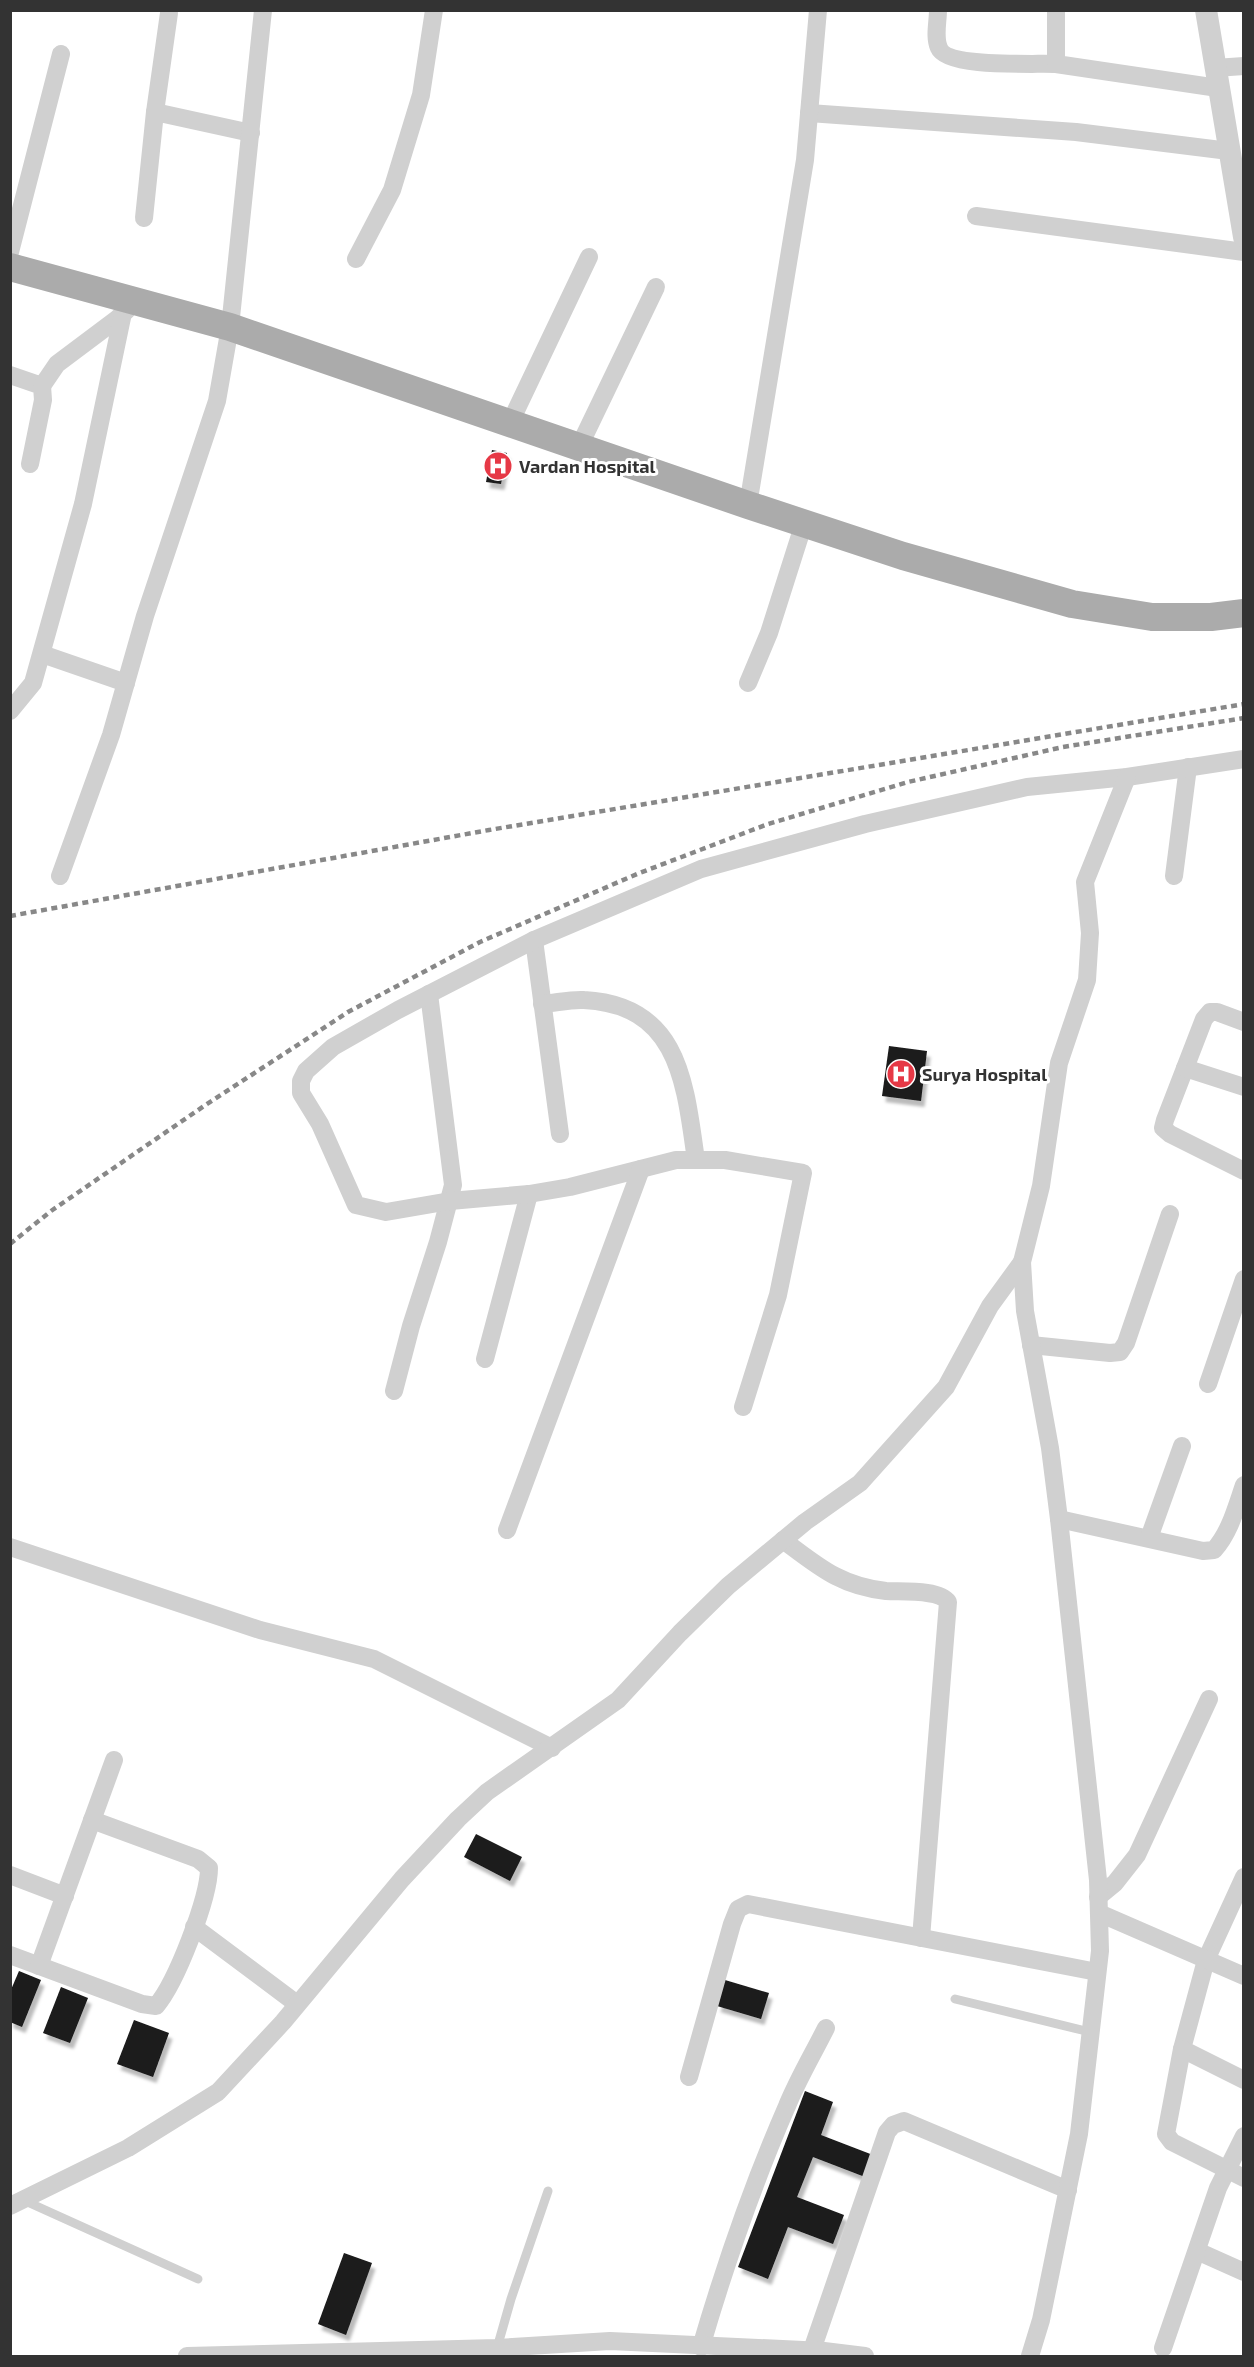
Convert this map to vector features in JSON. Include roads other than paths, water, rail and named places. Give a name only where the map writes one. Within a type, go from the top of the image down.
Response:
[{"type":"main road","points":[[10,267],[129,307],[230,327],[903,556],[1072,604],[1152,617],[1211,617],[1244,613]]},
{"type":"street","points":[[60,876],[111,735],[145,616],[217,401],[230,327],[263,10]]},
{"type":"street","points":[[356,260],[392,190],[421,95],[434,10]]},
{"type":"street","points":[[748,505],[805,160],[818,10]]},
{"type":"street","points":[[938,10],[939,48],[944,55],[965,62],[1056,64],[1217,78],[1244,66]]},
{"type":"street","points":[[1056,10],[1056,64]]},
{"type":"street","points":[[1206,10],[1244,237]]},
{"type":"street","points":[[144,218],[155,112],[170,13]]},
{"type":"street","points":[[10,252],[61,54]]},
{"type":"street","points":[[155,112],[251,133]]},
{"type":"street","points":[[809,113],[1076,132],[1229,151]]},
{"type":"street","points":[[976,216],[1244,252]]},
{"type":"street","points":[[510,423],[589,257]]},
{"type":"street","points":[[579,447],[656,287]]},
{"type":"street","points":[[30,464],[43,400],[42,386],[57,364],[129,307]]},
{"type":"street","points":[[10,711],[33,683],[42,654],[83,504],[129,307]]},
{"type":"street","points":[[10,375],[42,386]]},
{"type":"street","points":[[748,683],[769,633],[804,523]]},
{"type":"street","points":[[42,654],[126,683]]},
{"type":"street","points":[[742,1407],[778,1295],[803,1173],[725,1160],[676,1160],[570,1187],[529,1194],[450,1201],[386,1212],[356,1205],[320,1124],[301,1093],[301,1081],[306,1071],[327,1052],[429,994],[534,940],[701,869],[866,824],[1027,787],[1127,777],[1244,759]]},
{"type":"street","points":[[1174,876],[1188,767]]},
{"type":"street","points":[[1030,2356],[1041,2320],[1079,2134],[1100,1951],[1099,1905],[1059,1519],[1050,1449],[1025,1311],[1022,1262],[1041,1186],[1059,1063],[1087,980],[1090,933],[1085,882],[1127,777]]},
{"type":"street","points":[[534,940],[560,1134]]},
{"type":"street","points":[[394,1391],[453,1185],[429,994]]},
{"type":"street","points":[[542,1004],[583,1000],[608,1004],[637,1014],[664,1036],[679,1067],[687,1097],[696,1160]]},
{"type":"street","points":[[1244,1022],[1217,1012],[1210,1012],[1204,1019],[1163,1128],[1170,1134],[1244,1171]]},
{"type":"street","points":[[1185,1068],[1244,1087]]},
{"type":"street","points":[[507,1530],[641,1168]]},
{"type":"street","points":[[485,1359],[529,1194]]},
{"type":"street","points":[[1031,1345],[1120,1352],[1126,1343],[1170,1214]]},
{"type":"street","points":[[17,2203],[128,2148],[218,2092],[297,2004],[402,1879],[458,1819],[487,1792],[618,1700],[680,1633],[728,1586],[783,1540],[860,1483],[946,1387],[990,1306],[1022,1262]]},
{"type":"street","points":[[1208,1384],[1244,1279]]},
{"type":"street","points":[[1149,1538],[1182,1446]]},
{"type":"street","points":[[1059,1519],[1203,1551],[1214,1550],[1238,1521],[1244,1485]]},
{"type":"street","points":[[783,1540],[843,1581],[885,1591],[940,1595],[948,1602],[921,1938]]},
{"type":"street","points":[[10,1547],[260,1630],[374,1659],[552,1748]]},
{"type":"street","points":[[1099,1905],[1137,1855],[1209,1699]]},
{"type":"street","points":[[39,1966],[114,1760]]},
{"type":"street","points":[[10,1955],[142,2004],[156,2006],[165,1995],[194,1927],[209,1877],[209,1868],[198,1859],[92,1820]]},
{"type":"street","points":[[10,1875],[65,1896]]},
{"type":"street","points":[[1244,1877],[1238,1903],[1206,1960],[1182,2049],[1166,2134],[1172,2142],[1244,2178]]},
{"type":"street","points":[[689,2077],[732,1924],[738,1909],[748,1904],[1097,1972]]},
{"type":"street","points":[[1099,1905],[1206,1960],[1244,1976]]},
{"type":"street","points":[[194,1927],[297,2004]]},
{"type":"street","points":[[694,2350],[729,2252],[787,2104],[826,2028]]},
{"type":"street","points":[[1182,2049],[1244,2080]]},
{"type":"street","points":[[812,2350],[877,2159],[887,2132],[893,2125],[904,2121],[1068,2190]]},
{"type":"street","points":[[1163,2348],[1218,2188],[1244,2136]]},
{"type":"street","points":[[1197,2251],[1244,2272]]},
{"type":"street","points":[[186,2356],[496,2353],[609,2349],[812,2350],[865,2356]]},
{"type":"lane","points":[[955,1999],[1090,2032]]},
{"type":"lane","points":[[496,2353],[511,2299],[548,2191]]},
{"type":"lane","points":[[17,2203],[198,2279]]},
{"type":"railway","points":[[10,916],[489,830],[1244,704]]},
{"type":"railway","points":[[10,1244],[51,1211],[204,1106],[348,1012],[480,942],[637,874],[768,824],[908,782],[1063,747],[1244,718]]},
{"type":"place","name":"Vardan Hospital","points":[[498,466]]},
{"type":"place","name":"Surya Hospital","points":[[901,1074]]}]
